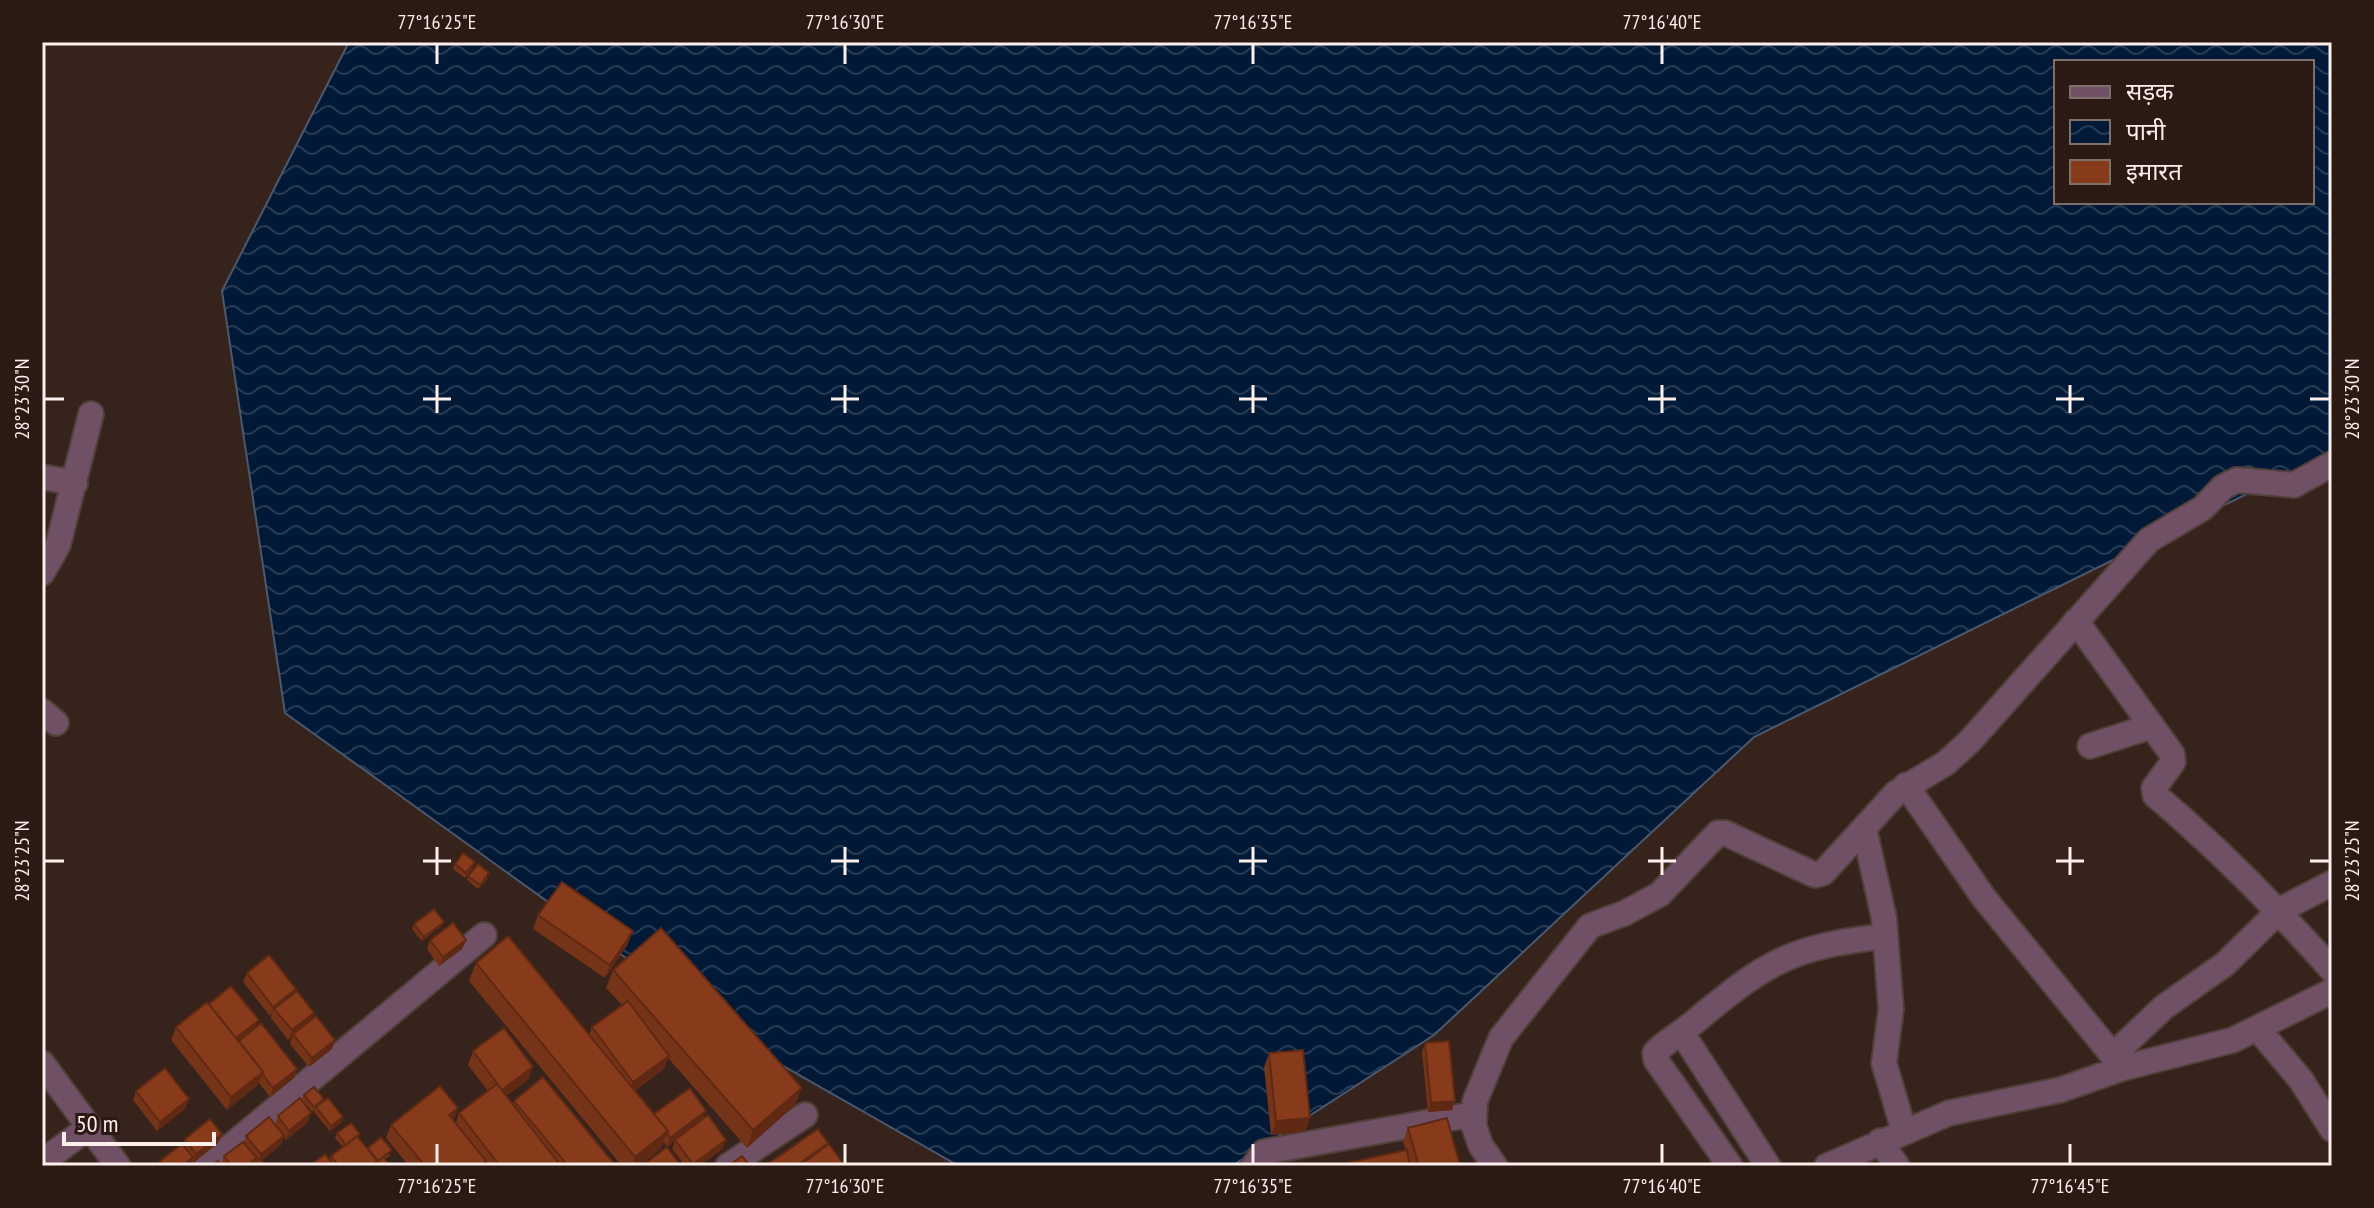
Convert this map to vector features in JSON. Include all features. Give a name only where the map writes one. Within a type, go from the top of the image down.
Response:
[{"type":"street","points":[[42,573],[58,545],[91,414]]},
{"type":"street","points":[[1495,1166],[1481,1146],[1474,1114],[1482,1078],[1501,1038],[1590,926],[1625,913],[1660,894],[1714,835],[1725,833],[1815,875],[1828,869],[1906,785],[1959,753],[2149,540],[2203,508],[2228,483],[2237,480],[2294,485],[2332,464]]},
{"type":"street","points":[[42,477],[75,483]]},
{"type":"street","points":[[2076,621],[2173,758],[2156,783],[2155,795],[2222,852],[2280,910],[2332,970]]},
{"type":"street","points":[[2090,746],[2152,726]]},
{"type":"street","points":[[1906,785],[1984,898],[2118,1062]]},
{"type":"street","points":[[1864,828],[1883,905],[1891,1009],[1884,1063],[1904,1131]]},
{"type":"street","points":[[2118,1062],[2164,1007],[2225,964],[2280,910],[2332,883]]},
{"type":"street","points":[[207,1166],[484,935]]},
{"type":"street","points":[[1730,1166],[1656,1060],[1659,1049],[1751,975],[1771,963],[1813,947],[1885,936]]},
{"type":"street","points":[[1827,1166],[1949,1113],[2037,1096],[2118,1062],[2210,1048],[2258,1029],[2332,991]]},
{"type":"street","points":[[2258,1029],[2301,1080],[2332,1129]]},
{"type":"street","points":[[1682,1033],[1768,1166]]},
{"type":"street","points":[[42,1063],[118,1166]]},
{"type":"street","points":[[1254,1166],[1264,1152],[1474,1114]]},
{"type":"street","points":[[728,1166],[805,1115]]},
{"type":"street","points":[[42,1162],[88,1128]]},
{"type":"street","points":[[1880,1141],[1897,1166]]},
{"type":"water","points":[[349,42],[2332,42],[2332,452],[1754,737],[1434,1035],[1232,1166],[959,1166],[750,1047],[285,713],[222,291]]},
{"type":"building","points":[[463,853],[475,862],[466,873],[455,864]]},
{"type":"building","points":[[478,864],[489,873],[480,885],[468,876]]},
{"type":"building","points":[[562,882],[633,931],[610,965],[538,915]]},
{"type":"building","points":[[434,909],[444,922],[424,937],[414,924]]},
{"type":"building","points":[[453,923],[466,940],[443,957],[430,940]]},
{"type":"building","points":[[661,928],[802,1088],[753,1130],[613,970]]},
{"type":"building","points":[[508,936],[668,1131],[635,1157],[476,963]]},
{"type":"building","points":[[269,955],[296,989],[273,1007],[247,973]]},
{"type":"building","points":[[231,986],[259,1020],[236,1038],[209,1004]]},
{"type":"building","points":[[297,991],[314,1013],[292,1030],[274,1009]]},
{"type":"building","points":[[628,1001],[669,1056],[633,1082],[592,1027]]},
{"type":"building","points":[[207,1002],[263,1072],[231,1097],[176,1027]]},
{"type":"building","points":[[316,1016],[335,1040],[312,1058],[293,1034]]},
{"type":"building","points":[[261,1023],[297,1069],[273,1088],[239,1041]]},
{"type":"building","points":[[504,1028],[533,1067],[502,1090],[473,1051]]},
{"type":"building","points":[[1449,1041],[1455,1101],[1431,1103],[1425,1043]]},
{"type":"building","points":[[1303,1050],[1310,1118],[1276,1121],[1269,1053]]},
{"type":"building","points":[[165,1068],[189,1099],[160,1122],[136,1091]]},
{"type":"building","points":[[543,1077],[616,1166],[568,1166],[514,1101]]},
{"type":"building","points":[[497,1084],[561,1166],[500,1166],[459,1113]]},
{"type":"building","points":[[440,1086],[458,1108],[449,1115],[486,1161],[480,1166],[425,1166],[391,1125]]},
{"type":"building","points":[[314,1087],[324,1099],[314,1107],[304,1095]]},
{"type":"building","points":[[690,1088],[706,1111],[670,1138],[654,1114]]},
{"type":"building","points":[[300,1098],[311,1113],[289,1131],[278,1116]]},
{"type":"building","points":[[328,1098],[343,1117],[331,1126],[316,1107]]},
{"type":"building","points":[[708,1115],[726,1140],[693,1164],[675,1140]]},
{"type":"building","points":[[269,1117],[284,1136],[261,1154],[246,1136]]},
{"type":"building","points":[[1447,1118],[1460,1166],[1419,1166],[1408,1128]]},
{"type":"building","points":[[210,1119],[222,1134],[196,1154],[185,1139]]},
{"type":"building","points":[[351,1123],[360,1134],[346,1145],[337,1133]]},
{"type":"building","points":[[818,1129],[828,1143],[796,1166],[765,1166]]},
{"type":"building","points":[[357,1136],[377,1161],[371,1166],[339,1166],[331,1156]]},
{"type":"building","points":[[381,1137],[392,1150],[378,1161],[368,1148]]},
{"type":"building","points":[[243,1142],[257,1158],[246,1166],[232,1166],[224,1156]]},
{"type":"building","points":[[182,1144],[193,1157],[182,1166],[164,1166],[160,1161]]},
{"type":"building","points":[[829,1144],[845,1166],[799,1166]]},
{"type":"building","points":[[667,1147],[681,1166],[642,1166]]},
{"type":"building","points":[[1407,1150],[1410,1166],[1348,1166],[1347,1163]]},
{"type":"building","points":[[325,1154],[334,1166],[310,1166]]},
{"type":"building","points":[[742,1156],[750,1166],[728,1166]]},
{"type":"building","points":[[383,1157],[390,1166],[371,1166]]},
{"type":"building","points":[[260,1159],[266,1166],[251,1166]]}]
